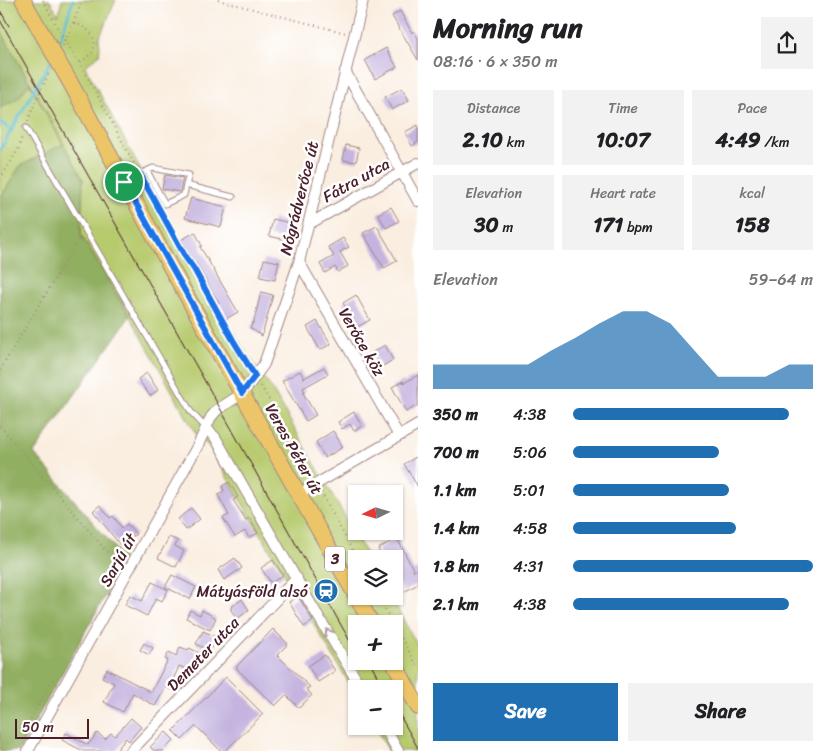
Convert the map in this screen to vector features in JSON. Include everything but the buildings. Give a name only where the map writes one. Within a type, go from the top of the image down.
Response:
[{"type":"main road","name":"Veres Péter út","points":[[23,0],[348,582]]},
{"type":"main road","points":[[399,670],[414,691],[418,707]]},
{"type":"street","name":"Nógrádverőce út","points":[[242,393],[264,364],[299,262],[363,0]]},
{"type":"street","points":[[345,71],[418,201]]},
{"type":"street","name":"Fátra utca","points":[[309,224],[418,163]]},
{"type":"street","name":"Verőce köz","points":[[299,262],[399,436]]},
{"type":"street","name":"Sarjú út","points":[[31,746],[127,575],[216,410],[242,393]]},
{"type":"street","points":[[299,494],[418,425]]},
{"type":"street","points":[[206,428],[215,436],[357,680]]},
{"type":"street","name":"Demeter utca","points":[[131,751],[297,578]]},
{"type":"street","points":[[389,735],[398,751]]},
{"type":"lane","points":[[26,128],[84,231],[191,412],[206,428]]},
{"type":"lane","points":[[124,182],[153,168],[189,175],[184,195],[165,204],[147,171]]},
{"type":"lane","points":[[186,185],[233,196]]},
{"type":"path","points":[[43,0],[59,31],[80,63],[140,174]]},
{"type":"path","points":[[80,63],[93,52],[95,46],[94,39],[88,30],[73,23],[83,0]]},
{"type":"path","points":[[218,0],[354,35]]},
{"type":"path","points":[[0,179],[18,150],[38,95]]},
{"type":"path","points":[[158,208],[317,483],[352,550]]},
{"type":"path","points":[[0,370],[84,231]]},
{"type":"path","points":[[0,426],[127,575]]},
{"type":"path","points":[[309,600],[348,582]]},
{"type":"path","points":[[403,641],[418,667]]},
{"type":"path","points":[[31,746],[22,733],[54,679],[65,686]]},
{"type":"green space","points":[[0,0],[50,0],[58,15],[62,0],[116,0],[99,38],[99,55],[85,66],[189,261],[251,360],[272,389],[348,522],[348,540],[358,540],[364,550],[348,550],[348,605],[395,605],[401,615],[348,615],[348,670],[403,670],[403,619],[418,646],[418,751],[389,751],[379,735],[403,735],[403,680],[348,680],[348,682],[209,447],[196,434],[130,316],[81,235],[83,179],[0,29]]},
{"type":"green space","points":[[0,29],[30,83],[18,98],[0,108]]},
{"type":"green space","points":[[30,82],[64,145],[20,166],[0,199],[0,108],[18,98]]},
{"type":"green space","points":[[35,93],[83,179],[81,235],[130,316],[34,453],[125,560],[19,751],[0,751],[0,199],[20,166],[63,144]]},
{"type":"waterway","points":[[57,49],[73,0]]},
{"type":"waterway","points":[[0,150],[52,59]]},
{"type":"waterway","points":[[0,122],[12,131]]},
{"type":"tram line","points":[[0,10],[9,26]]},
{"type":"tram line","points":[[0,20],[348,638]]},
{"type":"tram line","points":[[374,670],[379,680]]},
{"type":"tram line","points":[[403,721],[418,748]]},
{"type":"place","name":"Mátyásföld alsó","points":[[326,591]]},
{"type":"route","points":[[140,174],[186,258],[255,376],[242,393],[175,275],[124,182],[140,174]]}]
